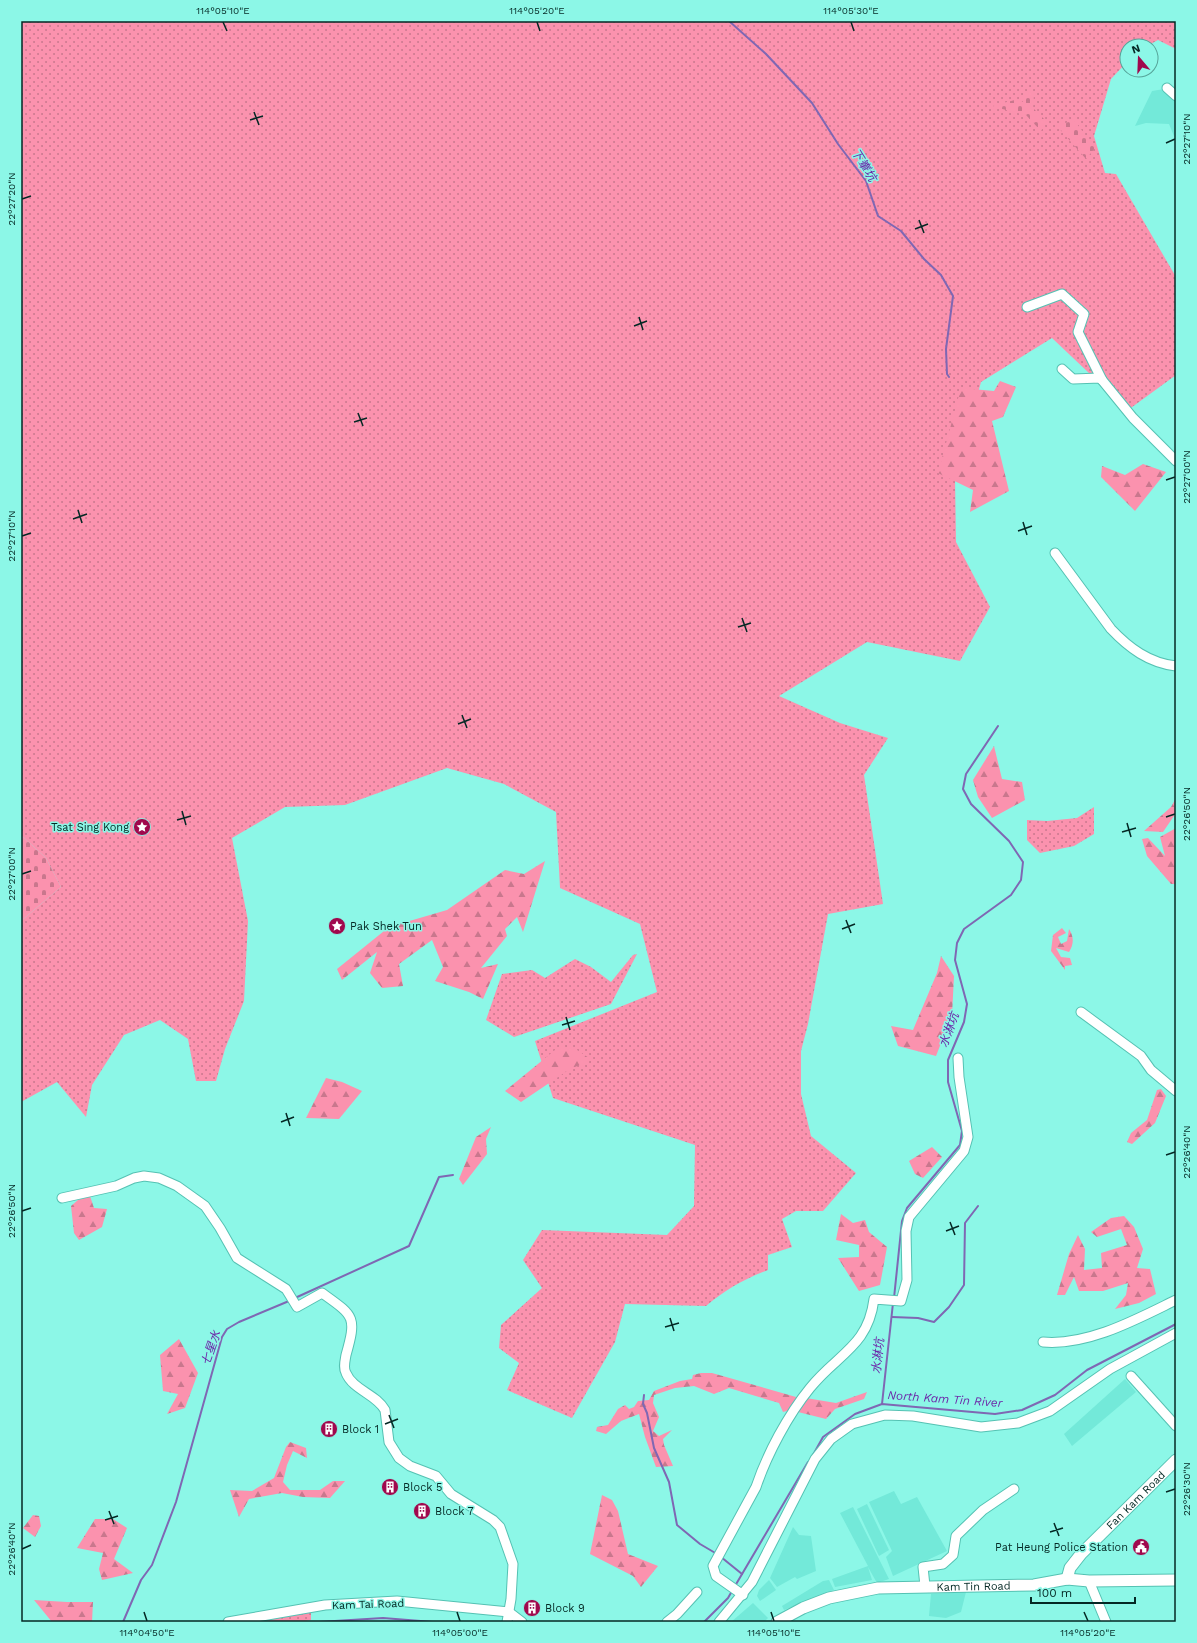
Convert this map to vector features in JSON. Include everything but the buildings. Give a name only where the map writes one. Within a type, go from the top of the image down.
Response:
[{"type":"main road","name":"Fan Kam Road","points":[[1067,1578],[1070,1568],[1081,1554],[1176,1460]]},
{"type":"main road","name":"Kam Tin Road","points":[[777,1622],[810,1605],[840,1594],[878,1588],[1034,1584],[1067,1578],[1089,1581],[1176,1580]]},
{"type":"street","points":[[1167,88],[1176,96]]},
{"type":"street","points":[[1027,307],[1062,294],[1084,314],[1078,332],[1102,380],[1133,418],[1176,461]]},
{"type":"street","points":[[1062,369],[1073,379],[1100,378],[1102,380]]},
{"type":"street","points":[[1055,553],[1120,639],[1152,661],[1176,666]]},
{"type":"street","points":[[1081,1012],[1141,1056],[1148,1067],[1176,1091]]},
{"type":"street","points":[[741,1593],[719,1579],[716,1576],[713,1566],[756,1487],[760,1475],[799,1402],[812,1385],[864,1333],[872,1314],[874,1299],[901,1301],[907,1280],[906,1231],[909,1217],[964,1151],[967,1145],[968,1137],[959,1077],[958,1058]]},
{"type":"street","points":[[62,1198],[116,1186],[134,1178],[144,1176],[159,1178],[177,1186],[205,1206],[220,1228],[237,1258],[286,1289],[297,1307],[322,1293],[346,1312],[353,1326],[344,1363],[346,1374],[351,1382],[376,1398],[386,1410],[389,1442],[395,1453],[410,1466],[436,1476],[451,1494],[496,1522],[510,1552],[513,1564],[507,1622]]},
{"type":"street","points":[[1044,1342],[1070,1341],[1108,1330],[1134,1321],[1176,1300]]},
{"type":"street","points":[[719,1622],[756,1576],[815,1459],[832,1439],[852,1424],[885,1415],[913,1416],[981,1427],[1018,1423],[1050,1412],[1110,1369],[1176,1333]]},
{"type":"street","points":[[1132,1376],[1176,1426]]},
{"type":"street","points":[[926,1586],[923,1568],[943,1564],[953,1555],[956,1536],[983,1510],[1014,1489]]},
{"type":"street","points":[[1089,1581],[1106,1622]]},
{"type":"street","points":[[667,1622],[678,1614],[697,1592]]},
{"type":"street","name":"Kam Tai Road","points":[[228,1622],[325,1605],[397,1601],[509,1612]]},
{"type":"street","points":[[509,1612],[522,1622]]},
{"type":"shaded area","points":[[1164,89],[1176,99],[1176,141],[1169,124],[1146,123],[1135,126],[1152,91]]},
{"type":"shaded area","points":[[1125,1379],[1136,1392],[1072,1446],[1064,1434]]},
{"type":"shaded area","points":[[894,1491],[901,1504],[917,1497],[947,1551],[893,1576],[886,1557],[892,1551],[869,1502]]},
{"type":"shaded area","points":[[867,1504],[889,1550],[879,1556],[857,1509]]},
{"type":"shaded area","points":[[853,1507],[889,1579],[877,1583],[868,1567],[872,1580],[835,1587],[832,1579],[868,1566],[840,1513]]},
{"type":"shaded area","points":[[793,1527],[799,1535],[811,1536],[816,1571],[797,1579],[795,1577],[777,1587],[770,1578]]},
{"type":"shaded area","points":[[769,1580],[776,1590],[760,1601],[757,1596],[759,1590]]},
{"type":"shaded area","points":[[829,1580],[834,1590],[784,1610],[782,1606],[823,1581]]},
{"type":"shaded area","points":[[966,1592],[961,1612],[946,1618],[929,1616],[931,1594]]},
{"type":"shaded area","points":[[753,1603],[768,1618],[764,1622],[731,1622]]},
{"type":"green space","points":[[21,21],[1176,21],[1176,49],[1159,40],[1159,38],[1119,38],[1119,70],[1111,79],[1094,136],[1105,173],[1116,174],[1176,277],[1176,375],[1128,410],[1052,338],[981,382],[955,477],[956,542],[990,607],[960,661],[867,642],[779,696],[840,723],[888,738],[864,775],[883,904],[828,914],[808,1024],[801,1051],[801,1094],[811,1136],[856,1173],[823,1211],[796,1211],[782,1219],[792,1247],[768,1255],[768,1270],[735,1285],[706,1306],[625,1304],[615,1342],[572,1418],[507,1390],[519,1363],[499,1348],[501,1325],[542,1288],[523,1260],[542,1230],[667,1235],[694,1206],[695,1145],[553,1098],[535,1041],[657,992],[640,924],[560,888],[556,812],[504,784],[447,768],[345,805],[285,807],[232,838],[248,921],[244,1001],[225,1049],[216,1081],[196,1081],[188,1039],[160,1020],[124,1035],[92,1085],[86,1117],[57,1082],[21,1102],[21,921],[61,887],[46,858],[21,835]]},
{"type":"green space","points":[[1025,92],[1034,92],[1033,108],[1046,121],[1041,131],[1026,115],[991,106],[1019,99],[1024,103]]},
{"type":"green space","points":[[1074,120],[1095,148],[1086,159],[1057,126]]},
{"type":"green space","points":[[1000,381],[1016,387],[1003,417],[992,421],[1009,491],[970,512],[973,490],[938,473],[961,388],[994,391]]},
{"type":"green space","points":[[1143,464],[1166,472],[1135,511],[1101,477],[1102,466],[1125,475]]},
{"type":"green space","points":[[994,746],[1002,779],[1022,782],[1025,800],[992,818],[978,797],[973,780]]},
{"type":"green space","points":[[1176,798],[1176,813],[1163,832],[1144,831],[1171,807]]},
{"type":"green space","points":[[1094,807],[1094,834],[1074,846],[1040,853],[1027,840],[1027,820],[1047,821],[1077,818]]},
{"type":"green space","points":[[1176,828],[1176,884],[1171,884],[1147,856],[1142,839],[1148,838],[1165,856],[1160,837]]},
{"type":"green space","points":[[21,835],[46,858],[61,887],[21,921]]},
{"type":"green space","points":[[545,861],[523,932],[517,917],[505,929],[507,936],[481,968],[498,964],[483,999],[469,992],[435,981],[443,967],[432,940],[399,964],[403,986],[382,988],[370,973],[377,952],[342,980],[337,969],[389,927],[447,910],[505,870],[524,874]]},
{"type":"green space","points":[[1062,928],[1066,933],[1058,937],[1061,944],[1067,941],[1069,929],[1073,940],[1069,952],[1056,948],[1061,957],[1070,958],[1072,965],[1065,966],[1065,970],[1051,951],[1053,935]]},
{"type":"green space","points":[[637,954],[611,1004],[514,1037],[486,1020],[502,974],[532,970],[545,978],[575,959],[591,967],[611,982],[633,955]]},
{"type":"green space","points":[[941,956],[954,976],[952,1015],[936,1056],[898,1046],[891,1026],[913,1030],[937,973]]},
{"type":"green space","points":[[571,1046],[592,1060],[570,1069],[521,1102],[505,1091],[555,1050]]},
{"type":"green space","points":[[326,1078],[342,1082],[362,1091],[339,1119],[306,1118]]},
{"type":"green space","points":[[1161,1089],[1166,1096],[1155,1123],[1132,1144],[1127,1142],[1131,1133],[1147,1120],[1157,1090]]},
{"type":"green space","points":[[491,1127],[486,1139],[487,1154],[463,1185],[459,1179],[476,1137]]},
{"type":"green space","points":[[932,1147],[942,1157],[923,1178],[915,1174],[909,1161]]},
{"type":"green space","points":[[90,1196],[94,1208],[107,1209],[102,1227],[79,1240],[74,1233],[71,1206],[78,1200]]},
{"type":"green space","points":[[841,1214],[853,1223],[865,1220],[869,1232],[887,1247],[880,1285],[859,1291],[838,1258],[859,1257],[859,1245],[836,1240]]},
{"type":"green space","points":[[1124,1216],[1134,1227],[1143,1249],[1137,1268],[1150,1269],[1156,1294],[1139,1303],[1115,1309],[1126,1295],[1128,1283],[1103,1291],[1079,1291],[1074,1277],[1065,1295],[1057,1295],[1069,1254],[1078,1235],[1085,1249],[1084,1270],[1102,1268],[1101,1253],[1127,1245],[1121,1229],[1097,1237],[1091,1232],[1111,1218]]},
{"type":"green space","points":[[179,1339],[198,1373],[185,1408],[167,1414],[178,1394],[163,1391],[160,1355]]},
{"type":"green space","points":[[712,1373],[796,1397],[799,1402],[806,1398],[836,1403],[867,1392],[864,1399],[835,1409],[826,1419],[790,1410],[783,1412],[779,1403],[729,1388],[714,1394],[694,1386],[675,1388],[654,1395],[653,1403],[659,1417],[653,1431],[659,1436],[672,1430],[663,1439],[673,1466],[656,1467],[645,1437],[639,1414],[621,1421],[606,1434],[596,1431],[597,1427],[608,1425],[618,1409],[625,1405],[629,1409],[634,1407],[638,1401],[649,1400],[654,1391],[680,1381],[692,1379],[693,1375]]},
{"type":"green space","points":[[290,1442],[306,1448],[307,1458],[293,1451],[287,1465],[283,1482],[290,1490],[320,1490],[333,1481],[345,1481],[330,1498],[303,1497],[282,1493],[249,1499],[239,1517],[230,1490],[252,1491],[274,1478],[286,1447]]},
{"type":"green space","points":[[602,1495],[612,1500],[618,1511],[628,1554],[658,1566],[641,1587],[633,1576],[590,1554]]},
{"type":"green space","points":[[33,1515],[39,1516],[41,1526],[35,1537],[23,1528]]},
{"type":"green space","points":[[95,1519],[113,1519],[127,1528],[114,1559],[133,1573],[102,1580],[99,1569],[103,1553],[77,1548]]},
{"type":"green space","points":[[34,1600],[93,1602],[92,1622],[52,1622]]},
{"type":"green space","points":[[311,1612],[311,1620],[299,1622],[258,1622]]},
{"type":"waterway","name":"下輋坑","points":[[729,21],[766,54],[812,103],[838,144],[866,181],[878,216],[901,231],[924,259],[941,275],[953,296],[946,349],[947,374],[949,377]]},
{"type":"waterway","name":"水淋坑","points":[[894,1298],[902,1221],[907,1208],[960,1145],[962,1131],[948,1082],[948,1060],[964,1022],[967,1004],[955,960],[957,943],[964,929],[1011,895],[1021,880],[1023,862],[1009,841],[971,804],[963,789],[966,774],[998,726]]},
{"type":"waterway","name":"七星水","points":[[295,1298],[409,1246],[439,1177],[453,1175]]},
{"type":"waterway","points":[[892,1317],[918,1318],[934,1322],[949,1307],[964,1285],[965,1223],[978,1206]]},
{"type":"waterway","name":"七星水","points":[[123,1622],[141,1580],[152,1565],[176,1502],[222,1337],[227,1329],[239,1322],[289,1301]]},
{"type":"waterway","name":"水淋坑","points":[[882,1404],[893,1303]]},
{"type":"waterway","name":"North Kam Tin River","points":[[813,1455],[823,1437],[855,1414],[882,1404],[995,1414],[1022,1410],[1055,1395],[1087,1370],[1176,1324]]},
{"type":"waterway","points":[[644,1395],[643,1404],[647,1413],[654,1448],[669,1482],[677,1525],[700,1544],[717,1554]]},
{"type":"waterway","name":"North Kam Tin River","points":[[735,1586],[808,1462]]},
{"type":"waterway","points":[[721,1557],[742,1574]]},
{"type":"waterway","name":"North Kam Tin River","points":[[704,1622],[728,1598],[732,1591]]},
{"type":"waterway","name":"North Kam Tin River","points":[[319,1622],[383,1618],[433,1622]]},
{"type":"place","name":"Tsat Sing Kong","points":[[142,827]]},
{"type":"place","name":"Pak Shek Tun","points":[[337,926]]},
{"type":"place","name":"Block 1","points":[[329,1429]]},
{"type":"place","name":"Block 5","points":[[390,1487]]},
{"type":"place","name":"Block 7","points":[[422,1511]]},
{"type":"place","name":"Pat Heung Police Station","points":[[1141,1547]]},
{"type":"place","name":"Block 9","points":[[532,1608]]}]
